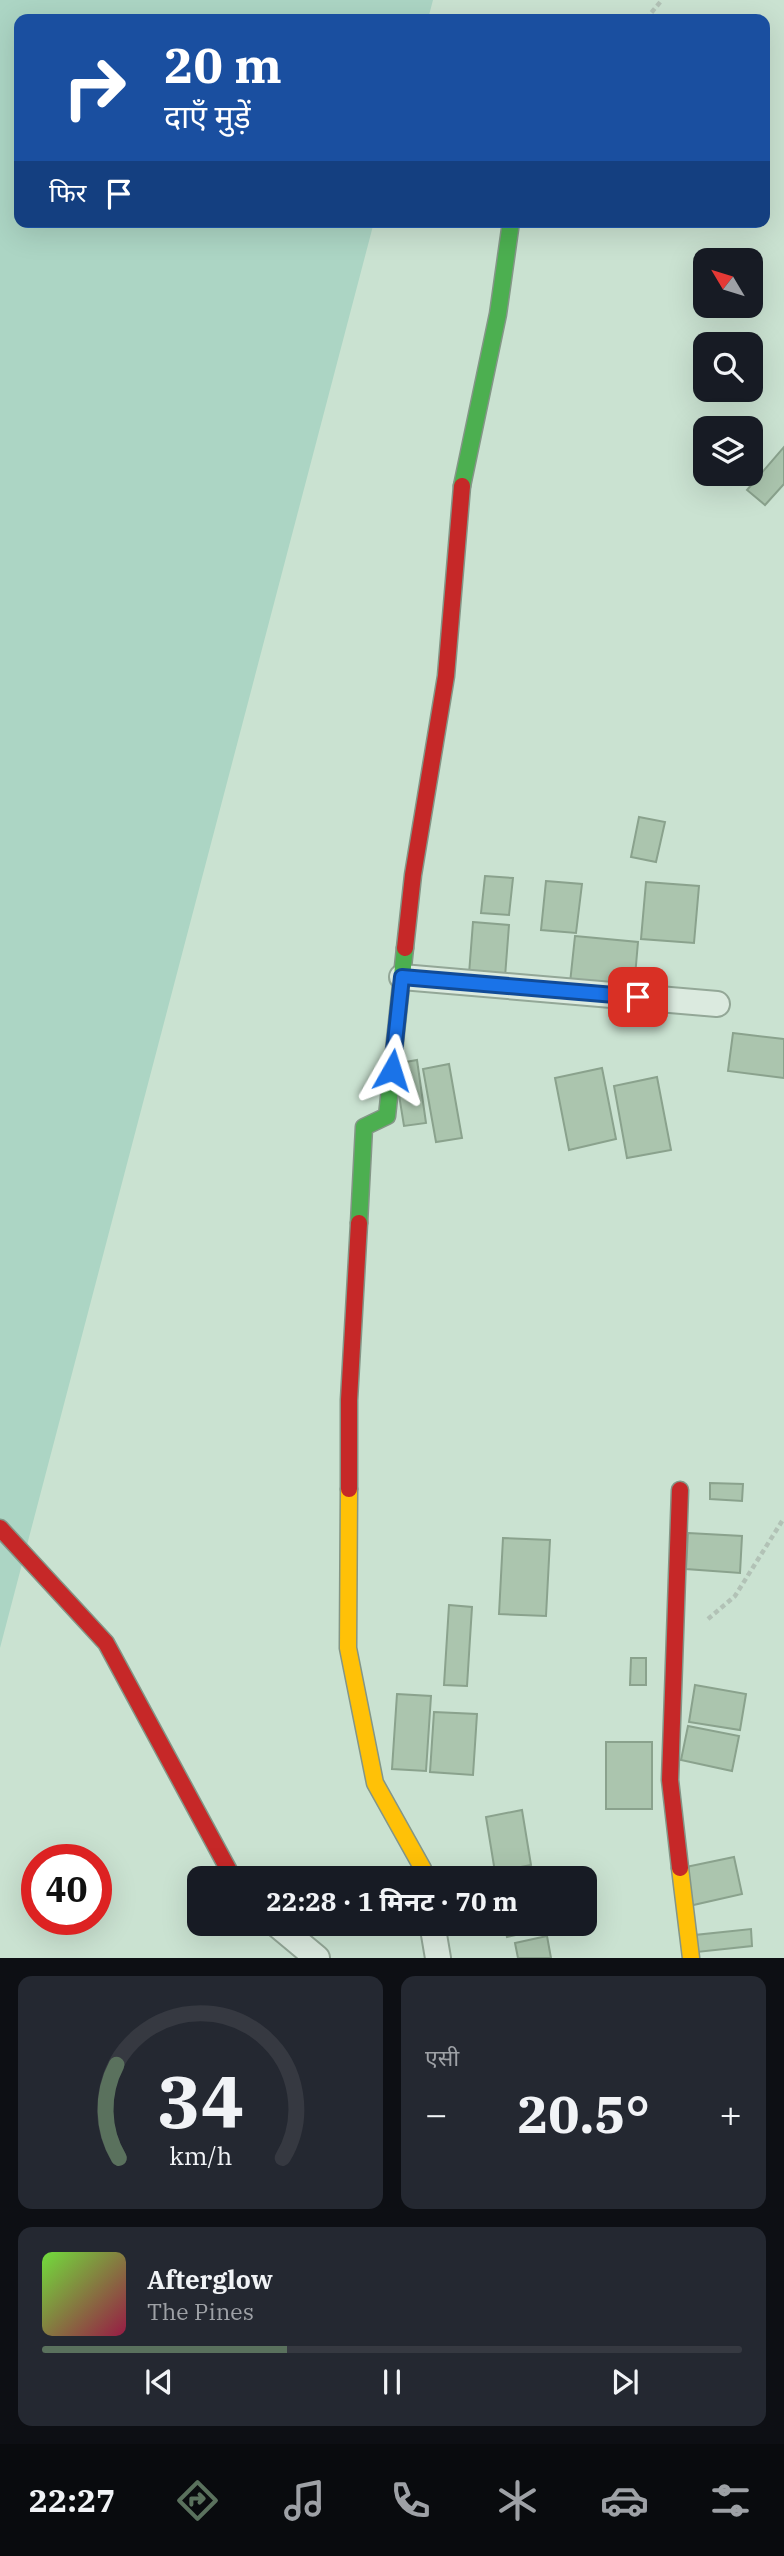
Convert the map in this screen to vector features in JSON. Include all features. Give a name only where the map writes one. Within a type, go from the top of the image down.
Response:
[{"type":"street","points":[[421,1866],[375,1783],[348,1648],[349,1400],[364,1127],[387,1116],[413,875],[446,676],[463,480],[498,314],[510,228]]},
{"type":"street","points":[[402,977],[717,1004]]},
{"type":"street","points":[[680,1490],[670,1780],[691,1958]]},
{"type":"street","points":[[0,1528],[106,1643],[227,1866]]},
{"type":"street","points":[[291,1936],[317,1958]]},
{"type":"street","points":[[434,1936],[438,1958]]},
{"type":"path","points":[[650,14],[662,0]]},
{"type":"path","points":[[675,1647],[735,1596],[784,1518]]},
{"type":"green space","points":[[0,0],[433,0],[429,14],[14,14],[14,228],[372,228],[0,1648]]},
{"type":"building","points":[[784,447],[784,484],[765,505],[747,490],[750,486],[763,486],[763,471]]},
{"type":"building","points":[[639,817],[665,822],[656,862],[631,857]]},
{"type":"building","points":[[485,876],[513,878],[509,915],[481,913]]},
{"type":"building","points":[[546,881],[582,884],[576,933],[541,930]]},
{"type":"building","points":[[646,882],[699,886],[694,943],[641,939]]},
{"type":"building","points":[[473,922],[509,925],[505,977],[469,974]]},
{"type":"building","points":[[575,936],[638,942],[634,988],[570,983]]},
{"type":"building","points":[[733,1033],[784,1039],[784,1078],[728,1071]]},
{"type":"building","points":[[417,1060],[426,1123],[404,1126],[394,1064]]},
{"type":"building","points":[[449,1064],[462,1138],[436,1142],[423,1069]]},
{"type":"building","points":[[602,1068],[616,1139],[569,1150],[555,1078]]},
{"type":"building","points":[[657,1077],[671,1150],[627,1158],[614,1086]]},
{"type":"building","points":[[710,1483],[743,1484],[742,1501],[710,1499]]},
{"type":"building","points":[[688,1533],[742,1536],[740,1573],[686,1569]]},
{"type":"building","points":[[503,1538],[550,1540],[546,1616],[499,1614]]},
{"type":"building","points":[[449,1605],[472,1607],[467,1686],[444,1685]]},
{"type":"building","points":[[631,1658],[646,1658],[646,1685],[630,1685]]},
{"type":"building","points":[[695,1685],[746,1694],[740,1730],[689,1722]]},
{"type":"building","points":[[397,1694],[431,1696],[426,1771],[392,1769]]},
{"type":"building","points":[[434,1712],[477,1714],[473,1775],[430,1772]]},
{"type":"building","points":[[688,1726],[739,1736],[732,1771],[681,1760]]},
{"type":"building","points":[[606,1742],[652,1742],[652,1809],[606,1809]]},
{"type":"building","points":[[522,1810],[531,1865],[494,1866],[486,1817]]},
{"type":"building","points":[[734,1857],[742,1894],[689,1906],[681,1868]]},
{"type":"building","points":[[751,1929],[752,1946],[697,1952],[695,1935]]},
{"type":"building","points":[[547,1936],[551,1958],[518,1958],[515,1943]]},
{"type":"traffic: fast","points":[[462,486],[498,314],[510,228]]},
{"type":"traffic: fast","points":[[359,1223],[364,1127],[387,1116],[405,948]]},
{"type":"traffic: slow","points":[[349,1489],[348,1648],[375,1783],[421,1866]]},
{"type":"traffic: slow","points":[[680,1868],[691,1958]]},
{"type":"traffic: jam","points":[[405,948],[413,875],[446,676],[462,486]]},
{"type":"traffic: jam","points":[[349,1489],[349,1400],[359,1223]]},
{"type":"traffic: jam","points":[[680,1490],[670,1780],[680,1868]]},
{"type":"traffic: jam","points":[[0,1528],[106,1643],[227,1866]]},
{"type":"route","points":[[392,1070],[402,977],[638,997]]}]
